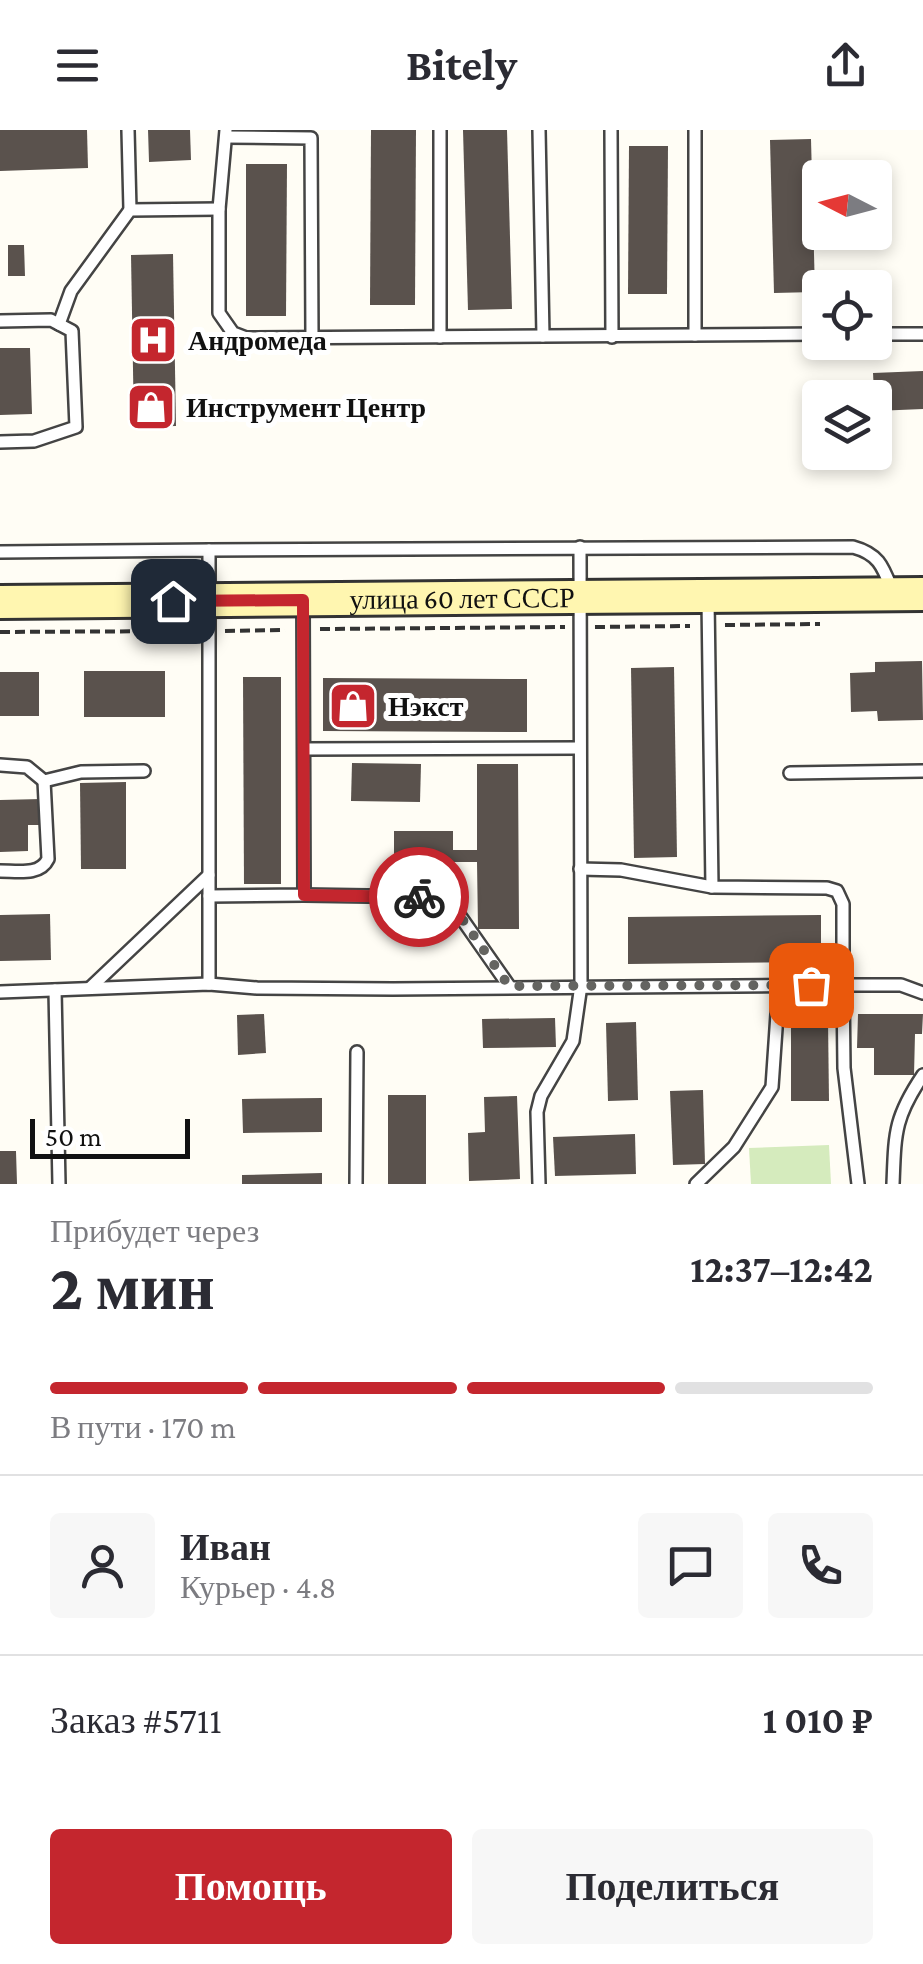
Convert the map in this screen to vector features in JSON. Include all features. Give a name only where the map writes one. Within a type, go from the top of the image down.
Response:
[{"type":"main road","name":"улица 60 лет СССР","points":[[0,602],[210,616],[708,610],[908,594]]},
{"type":"lane","points":[[59,324],[71,291],[130,210],[128,130]]},
{"type":"lane","points":[[440,130],[440,337]]},
{"type":"lane","points":[[539,130],[543,336]]},
{"type":"lane","points":[[610,130],[612,336]]},
{"type":"lane","points":[[695,130],[696,335]]},
{"type":"lane","points":[[312,337],[311,138],[226,134],[218,313],[232,333],[246,338],[802,334]]},
{"type":"lane","points":[[130,210],[220,210]]},
{"type":"lane","points":[[0,320],[51,320],[72,330],[76,427],[34,441],[0,442]]},
{"type":"lane","points":[[892,334],[923,334]]},
{"type":"lane","points":[[0,552],[853,547],[869,551],[880,560],[908,594]]},
{"type":"lane","points":[[539,1184],[540,1096],[572,1041],[581,985],[580,548]]},
{"type":"lane","points":[[208,984],[209,550]]},
{"type":"lane","points":[[708,610],[712,887]]},
{"type":"lane","points":[[303,614],[304,895]]},
{"type":"lane","points":[[304,749],[579,748]]},
{"type":"lane","points":[[0,765],[27,767],[44,781],[48,859],[38,870],[0,871]]},
{"type":"lane","points":[[44,781],[81,772],[144,771]]},
{"type":"lane","points":[[790,773],[923,771]]},
{"type":"lane","points":[[580,870],[621,870],[712,887],[837,891],[843,904],[844,1068],[858,1184]]},
{"type":"lane","points":[[90,988],[209,875]]},
{"type":"lane","points":[[209,896],[444,900],[453,906],[509,986]]},
{"type":"lane","points":[[0,992],[208,984],[393,990],[843,985],[901,986],[923,994]]},
{"type":"lane","points":[[696,1184],[734,1147],[772,1088],[778,985]]},
{"type":"lane","points":[[55,990],[59,1184]]},
{"type":"lane","points":[[356,1184],[357,1052]]},
{"type":"lane","points":[[893,1184],[895,1128],[906,1099],[923,1075]]},
{"type":"path","points":[[0,632],[210,616],[708,610],[826,624]]},
{"type":"green space","points":[[829,1145],[831,1184],[751,1184],[749,1148]]},
{"type":"building","points":[[0,130],[87,130],[88,168],[0,171]]},
{"type":"building","points":[[148,130],[190,130],[191,160],[149,162]]},
{"type":"building","points":[[371,130],[416,130],[415,305],[370,305]]},
{"type":"building","points":[[463,130],[507,130],[512,309],[468,310]]},
{"type":"building","points":[[811,139],[812,160],[802,160],[802,250],[814,250],[814,270],[802,270],[802,292],[774,293],[770,140]]},
{"type":"building","points":[[629,146],[668,146],[667,294],[628,294]]},
{"type":"building","points":[[246,164],[287,164],[286,316],[246,316]]},
{"type":"building","points":[[8,245],[24,245],[25,276],[8,276]]},
{"type":"building","name":"Андромеда","points":[[173,254],[176,426],[134,427],[131,255]]},
{"type":"building","points":[[0,348],[30,348],[32,414],[0,415]]},
{"type":"building","points":[[923,371],[923,409],[892,410],[892,380],[873,380],[873,373]]},
{"type":"building","points":[[922,661],[923,720],[878,721],[877,711],[851,712],[850,673],[875,672],[875,662]]},
{"type":"building","points":[[674,667],[677,857],[634,858],[631,668]]},
{"type":"building","points":[[84,671],[165,671],[165,717],[84,717]]},
{"type":"building","points":[[0,672],[39,672],[39,716],[0,716]]},
{"type":"building","points":[[243,677],[281,677],[281,884],[244,884]]},
{"type":"building","points":[[323,678],[527,679],[527,732],[323,731]]},
{"type":"building","points":[[352,763],[421,764],[420,802],[351,801]]},
{"type":"building","points":[[477,764],[518,764],[519,929],[478,929],[477,862],[453,862],[453,874],[394,875],[394,831],[453,831],[453,850],[477,850]]},
{"type":"building","points":[[126,782],[126,869],[81,869],[80,783]]},
{"type":"building","points":[[41,799],[42,825],[28,825],[28,851],[0,852],[0,800]]},
{"type":"building","points":[[50,914],[51,960],[0,961],[0,915]]},
{"type":"building","points":[[821,915],[821,962],[628,964],[628,917]]},
{"type":"building","points":[[264,1014],[266,1053],[238,1055],[237,1015]]},
{"type":"building","points":[[858,1014],[923,1014],[922,1034],[915,1034],[914,1075],[874,1075],[874,1048],[857,1048]]},
{"type":"building","points":[[555,1018],[556,1047],[483,1048],[482,1019]]},
{"type":"building","points":[[791,1020],[828,1020],[829,1101],[791,1101]]},
{"type":"building","points":[[636,1022],[638,1100],[608,1101],[606,1023]]},
{"type":"building","points":[[703,1090],[705,1164],[673,1165],[670,1091]]},
{"type":"building","points":[[388,1095],[426,1095],[426,1184],[388,1184]]},
{"type":"building","points":[[517,1096],[520,1179],[469,1181],[468,1133],[485,1132],[484,1097]]},
{"type":"building","points":[[322,1098],[322,1132],[243,1133],[242,1099]]},
{"type":"building","points":[[635,1134],[636,1174],[555,1176],[553,1137]]},
{"type":"building","points":[[0,1151],[16,1151],[17,1184],[0,1184]]},
{"type":"building","points":[[322,1173],[322,1184],[242,1184],[242,1175]]},
{"type":"way so far","points":[[419,897],[444,900],[453,906],[509,986],[811,985]]},
{"type":"place","name":"Андромеда","points":[[153,340]]},
{"type":"place","name":"Инструмент Центр","points":[[151,407]]},
{"type":"place","name":"Нэкст","points":[[353,706]]},
{"type":"route","points":[[173,601],[303,600],[304,895],[419,897]]}]
